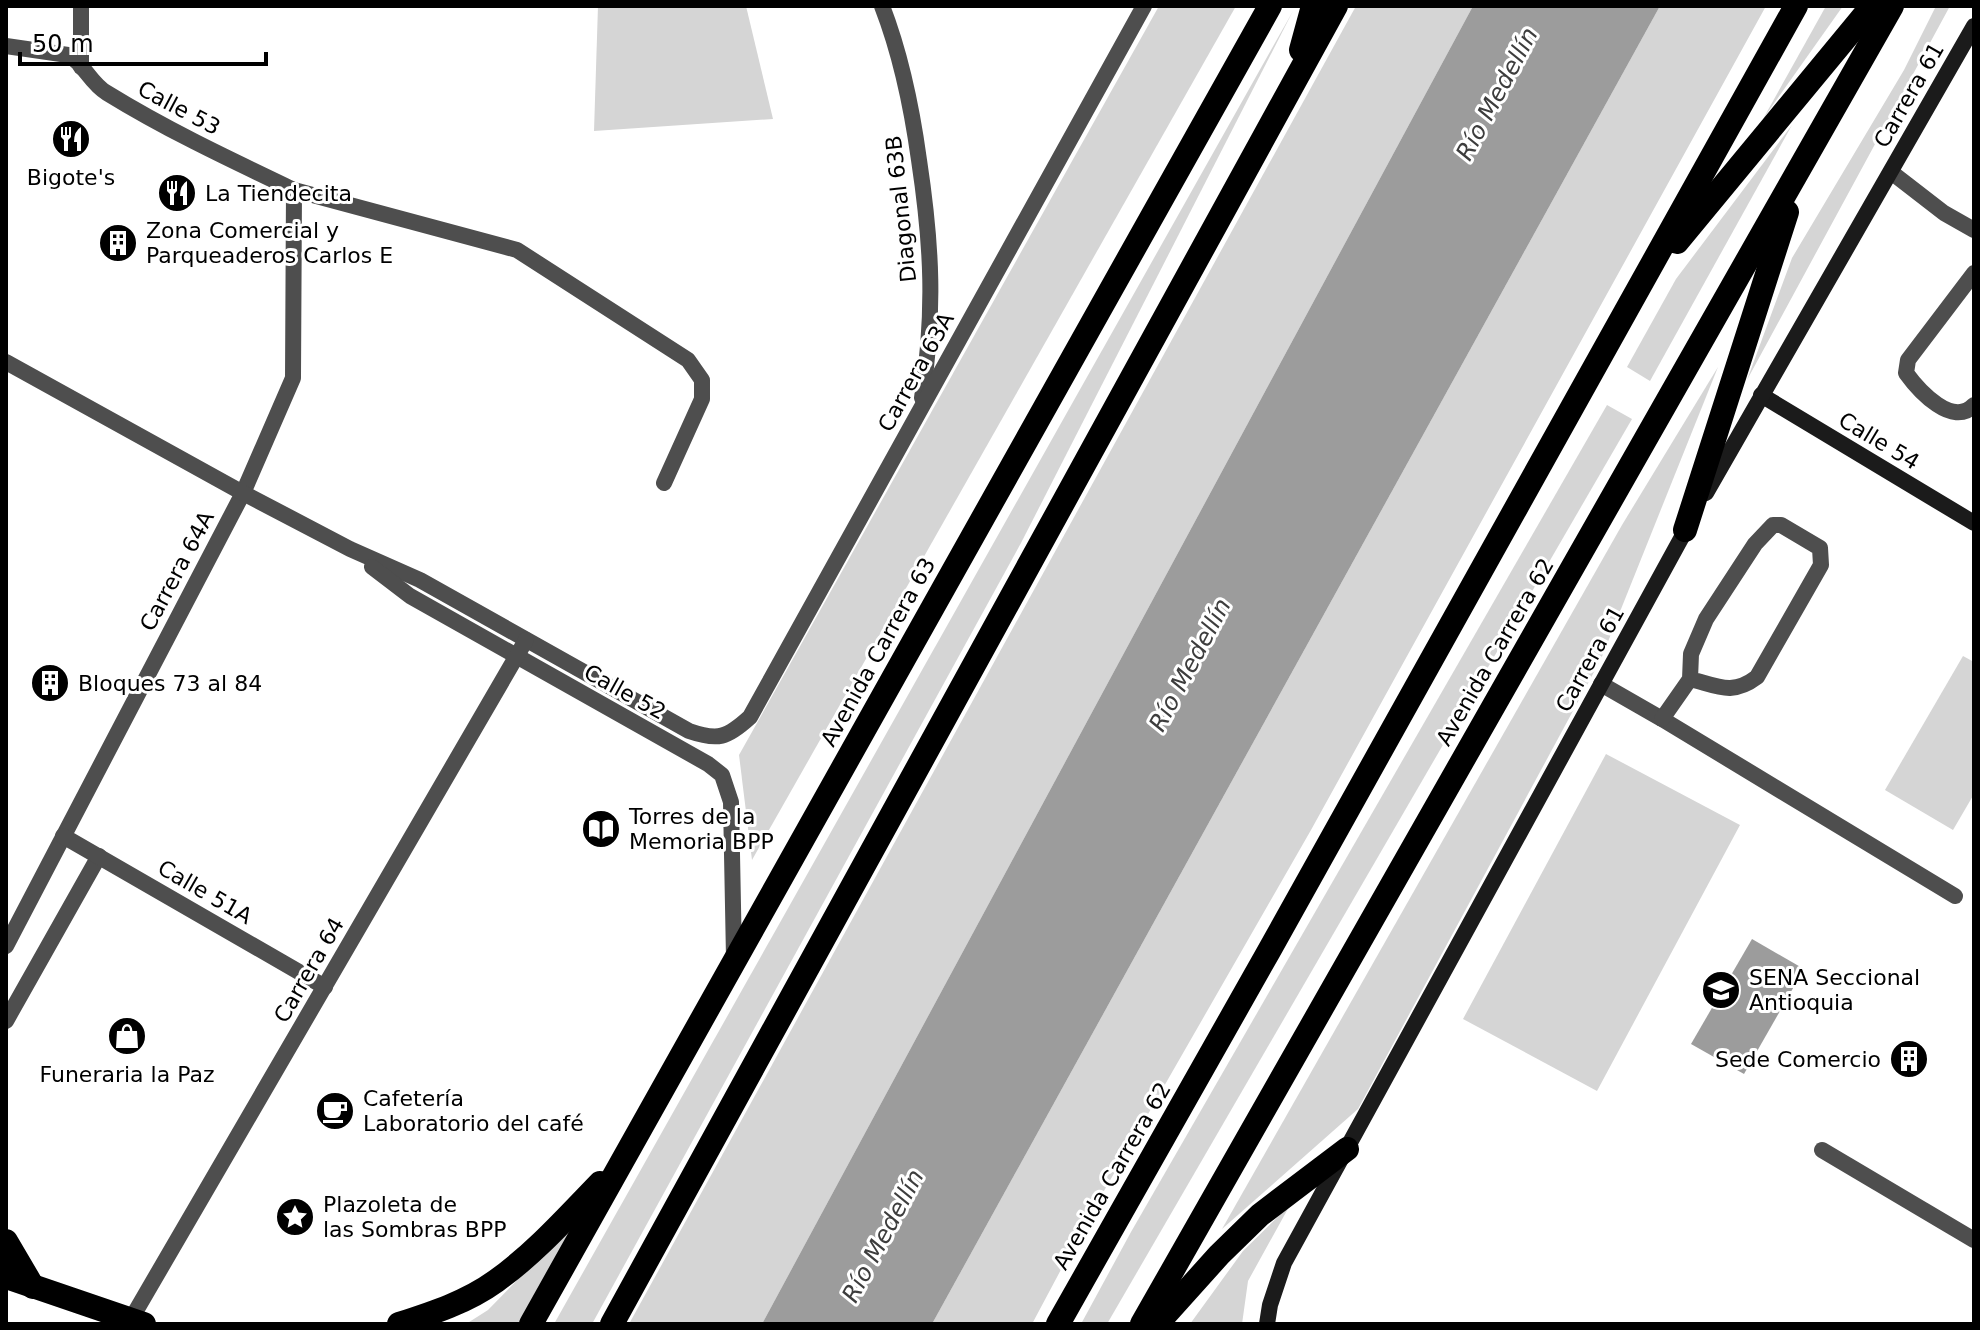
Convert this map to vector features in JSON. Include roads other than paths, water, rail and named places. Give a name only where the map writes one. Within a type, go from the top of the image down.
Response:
[{"type":"highway","name":"Avenida Carrera 63","points":[[531,1324],[1270,6]]},
{"type":"highway","points":[[1292,84],[1313,6]]},
{"type":"highway","points":[[612,1324],[1336,6]]},
{"type":"highway","name":"Avenida Carrera 62","points":[[1058,1324],[1796,6]]},
{"type":"highway","points":[[1640,287],[1872,6]]},
{"type":"highway","name":"Avenida Carrera 62","points":[[1142,1324],[1892,6]]},
{"type":"highway","points":[[1685,530],[1802,165]]},
{"type":"highway","points":[[1157,1324],[1260,1215],[1347,1149]]},
{"type":"highway","points":[[399,1324],[447,1308],[495,1282],[540,1244],[621,1162]]},
{"type":"highway","points":[[6,1241],[33,1287]]},
{"type":"highway","points":[[6,1277],[137,1322]]},
{"type":"street","points":[[81,6],[81,67]]},
{"type":"street","name":"Diagonal 63B","points":[[882,6],[912,108],[930,230],[932,311],[920,411]]},
{"type":"street","name":"Carrera 63A","points":[[709,737],[723,737],[750,717],[1144,6]]},
{"type":"street","name":"Carrera 61","points":[[1267,1324],[1284,1263],[1685,530],[1974,26]]},
{"type":"street","name":"Calle 53","points":[[6,46],[68,55],[76,59],[98,88],[147,117],[294,190],[517,250],[688,360],[702,380],[702,399],[664,483]]},
{"type":"street","points":[[1891,172],[1944,213],[1974,230]]},
{"type":"street","name":"Carrera 64A","points":[[6,946],[243,493],[293,378],[294,190]]},
{"type":"street","points":[[1974,273],[1908,360],[1906,373],[1915,386],[1947,411],[1958,414],[1971,410],[1974,405]]},
{"type":"street","name":"Calle 52","points":[[6,362],[243,493],[350,549],[420,580],[689,731],[709,737]]},
{"type":"street","name":"Calle 54","points":[[1761,395],[1974,523]]},
{"type":"street","points":[[1662,719],[1690,679],[1691,654],[1706,619],[1755,544],[1773,525],[1781,525],[1820,548],[1821,565],[1757,677],[1744,687],[1728,689],[1690,679]]},
{"type":"street","name":"Calle 52","points":[[350,549],[410,596],[708,764],[722,775],[731,802],[734,960]]},
{"type":"street","name":"Carrera 64","points":[[137,1322],[325,987],[526,640]]},
{"type":"street","points":[[1601,684],[1955,896]]},
{"type":"street","name":"Calle 51A","points":[[63,836],[325,987]]},
{"type":"street","points":[[6,1021],[99,856]]},
{"type":"street","points":[[1822,1150],[1974,1240]]},
{"type":"water","name":"Río Medellín","points":[[1473,6],[1660,6],[932,1324],[762,1324]]},
{"type":"water","points":[[1752,939],[1804,969],[1744,1074],[1691,1044]]},
{"type":"place","name":"Bigote's","points":[[71,139]]},
{"type":"place","name":"La Tiendecita","points":[[177,193]]},
{"type":"place","name":"Zona Comercial y Parqueaderos Carlos E","points":[[118,243]]},
{"type":"place","name":"Bloques 73 al 84","points":[[50,683]]},
{"type":"place","name":"Torres de la Memoria BPP","points":[[601,829]]},
{"type":"place","name":"SENA Seccional Antioquia","points":[[1721,990]]},
{"type":"place","name":"Funeraria la Paz","points":[[127,1036]]},
{"type":"place","name":"Sede Comercio","points":[[1909,1059]]},
{"type":"place","name":"Cafetería Laboratorio del café","points":[[335,1111]]},
{"type":"place","name":"Plazoleta de las Sombras BPP","points":[[295,1217]]}]
